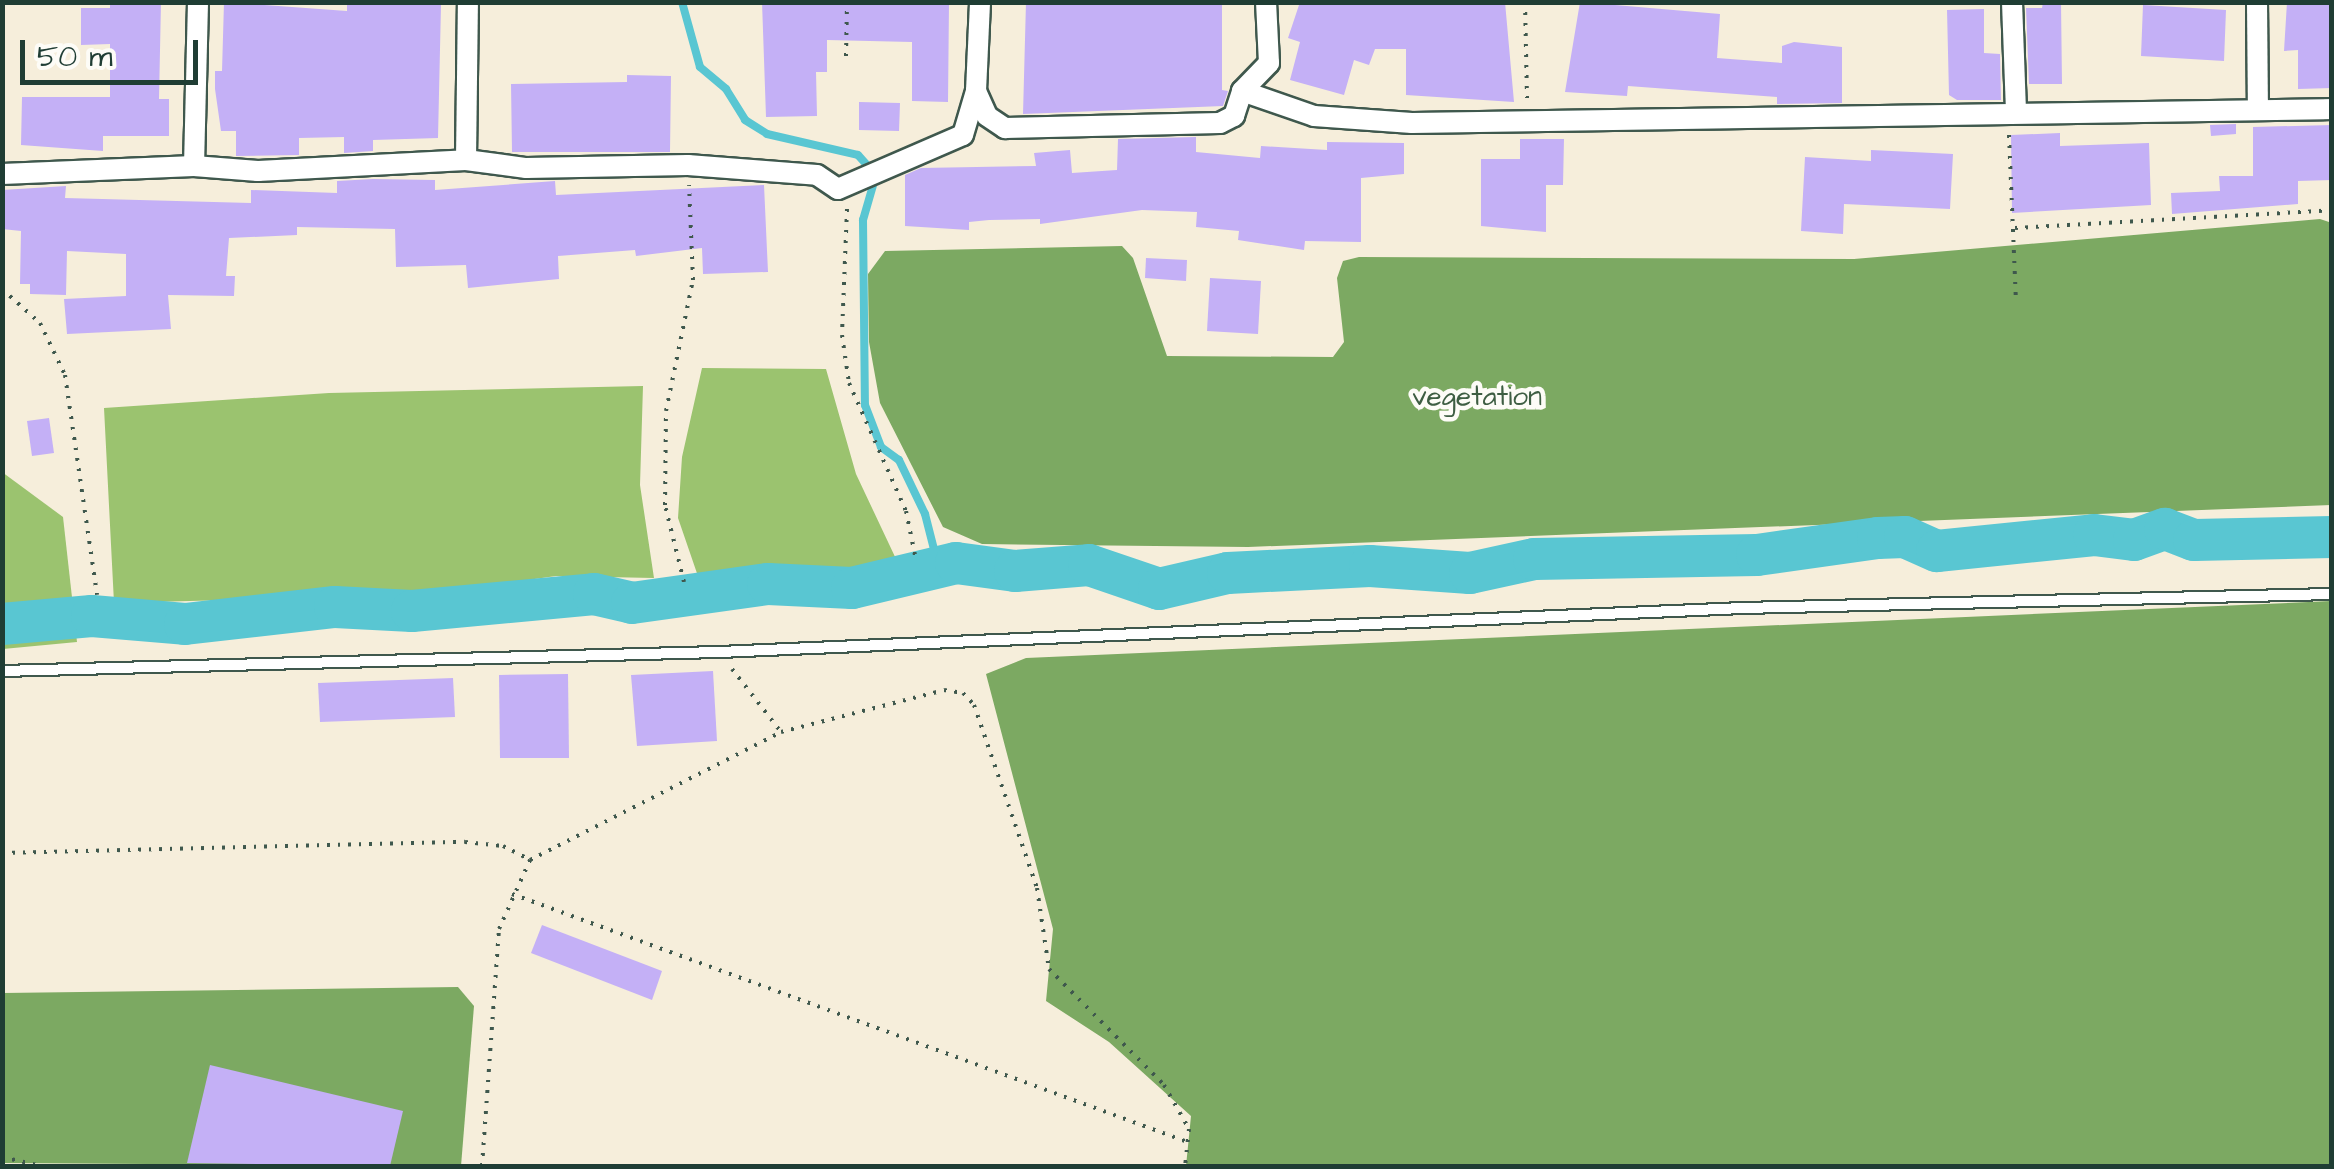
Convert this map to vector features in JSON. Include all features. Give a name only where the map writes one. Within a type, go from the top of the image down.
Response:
[{"type":"street","points":[[194,166],[198,2]]},
{"type":"street","points":[[466,160],[468,2]]},
{"type":"street","points":[[2,174],[194,166],[258,171],[466,160],[526,168],[688,165],[817,174],[838,189],[963,135],[976,91],[980,2]]},
{"type":"street","points":[[976,91],[987,116],[1005,128],[1121,130],[1220,123],[1234,116],[1242,91],[1268,63],[1266,2]]},
{"type":"street","points":[[2012,2],[2012,110]]},
{"type":"street","points":[[2257,2],[2258,108]]},
{"type":"street","points":[[1242,91],[1314,116],[1526,123],[2012,110],[2332,109]]},
{"type":"lane","points":[[2,672],[719,652],[1742,608],[2332,594]]},
{"type":"path","points":[[846,56],[848,2]]},
{"type":"path","points":[[1526,2],[1526,123]]},
{"type":"path","points":[[2012,110],[2016,302]]},
{"type":"path","points":[[684,582],[665,504],[666,412],[693,280],[688,165]]},
{"type":"path","points":[[838,189],[847,205],[842,335],[848,383],[906,511],[916,560]]},
{"type":"path","points":[[2015,228],[2332,210]]},
{"type":"path","points":[[2,289],[40,323],[65,376],[97,595]]},
{"type":"path","points":[[719,652],[781,732]]},
{"type":"path","points":[[482,1166],[496,962],[512,894],[530,860],[781,732],[944,690],[962,693],[974,705],[1023,842],[1050,969],[1164,1085],[1189,1129],[1185,1166]]},
{"type":"path","points":[[2,853],[465,842],[503,846],[530,860]]},
{"type":"path","points":[[512,894],[1188,1142]]},
{"type":"path","points":[[2,1157],[40,1166]]},
{"type":"green space","name":"vegetation","points":[[2320,219],[2332,223],[2331,505],[1248,547],[982,544],[943,527],[880,403],[869,342],[868,274],[885,251],[1122,246],[1133,258],[1167,356],[1333,357],[1344,342],[1337,278],[1343,261],[1359,257],[1854,259]]},
{"type":"green space","points":[[702,368],[826,369],[856,474],[897,561],[833,585],[701,585],[678,518],[682,457]]},
{"type":"green space","points":[[643,386],[640,485],[654,578],[556,576],[420,595],[114,603],[104,408],[329,393]]},
{"type":"green space","points":[[2,472],[63,517],[77,642],[3,649]]},
{"type":"green space","points":[[2331,601],[2331,1166],[1186,1166],[1191,1116],[1109,1042],[1046,1001],[1053,929],[986,674],[1026,658]]},
{"type":"green space","points":[[458,987],[474,1006],[461,1166],[3,1163],[3,993]]},
{"type":"building","points":[[110,2],[161,2],[159,99],[169,99],[169,136],[103,136],[103,151],[21,145],[22,97],[110,97],[110,44],[81,45],[81,8],[110,8]]},
{"type":"building","points":[[224,2],[347,11],[347,2],[441,5],[438,138],[373,140],[373,151],[344,153],[344,137],[299,138],[299,155],[236,156],[236,131],[221,131],[215,89],[215,71],[222,71]]},
{"type":"building","points":[[762,2],[949,3],[948,102],[912,101],[912,42],[827,40],[827,72],[816,72],[817,116],[766,117]]},
{"type":"building","points":[[1026,2],[1222,2],[1222,90],[1228,91],[1223,106],[1023,114]]},
{"type":"building","points":[[1300,2],[1505,2],[1514,102],[1406,95],[1406,49],[1375,49],[1369,65],[1354,60],[1344,95],[1290,80],[1300,42],[1288,38]]},
{"type":"building","points":[[1580,2],[1720,14],[1717,58],[1782,63],[1782,46],[1794,42],[1842,47],[1842,103],[1777,104],[1777,97],[1628,86],[1627,96],[1565,92]]},
{"type":"building","points":[[2043,2],[2061,2],[2062,84],[2029,84],[2026,8],[2042,8]]},
{"type":"building","points":[[2287,2],[2332,2],[2332,88],[2298,89],[2298,50],[2284,51]]},
{"type":"building","points":[[2143,5],[2226,10],[2224,61],[2141,56]]},
{"type":"building","points":[[1984,9],[1984,53],[2000,54],[2001,100],[1957,100],[1949,95],[1947,10]]},
{"type":"building","points":[[627,75],[671,76],[670,152],[512,152],[511,84],[627,82]]},
{"type":"building","points":[[859,102],[900,103],[899,131],[859,130]]},
{"type":"building","points":[[2236,124],[2236,134],[2211,136],[2210,125]]},
{"type":"building","points":[[2332,125],[2332,180],[2298,181],[2298,204],[2172,214],[2171,193],[2220,191],[2219,176],[2253,176],[2253,127]]},
{"type":"building","points":[[2060,133],[2060,146],[2149,143],[2151,205],[2012,213],[2011,135]]},
{"type":"building","points":[[1196,137],[1196,152],[1260,158],[1261,146],[1327,150],[1327,142],[1404,143],[1404,174],[1361,178],[1361,242],[1305,241],[1304,250],[1238,240],[1239,231],[1196,227],[1197,212],[1142,210],[1040,224],[1040,219],[989,220],[969,222],[969,230],[905,226],[905,175],[921,168],[1036,166],[1034,153],[1070,150],[1072,173],[1117,170],[1118,139]]},
{"type":"building","points":[[1520,139],[1564,139],[1563,185],[1546,185],[1546,232],[1481,226],[1481,159],[1520,159]]},
{"type":"building","points":[[1871,150],[1953,154],[1950,209],[1844,204],[1843,234],[1801,231],[1805,157],[1871,161]]},
{"type":"building","points":[[435,180],[435,190],[555,181],[556,195],[764,185],[768,272],[703,274],[702,248],[636,256],[635,250],[558,256],[559,279],[468,288],[466,265],[396,267],[395,229],[297,227],[297,235],[229,238],[226,276],[235,276],[234,296],[168,295],[171,329],[67,334],[64,299],[126,296],[126,254],[67,251],[66,295],[30,294],[30,284],[20,284],[21,231],[2,229],[2,190],[66,186],[65,198],[251,203],[251,190],[337,193],[337,181]]},
{"type":"building","points":[[1146,258],[1187,260],[1186,281],[1145,278]]},
{"type":"building","points":[[1210,278],[1261,281],[1258,334],[1207,331]]},
{"type":"building","points":[[49,418],[54,453],[32,456],[27,421]]},
{"type":"building","points":[[713,671],[717,741],[637,746],[631,675]]},
{"type":"building","points":[[568,674],[569,758],[500,758],[499,675]]},
{"type":"building","points":[[453,678],[455,717],[320,722],[318,683]]},
{"type":"building","points":[[542,925],[662,971],[652,1000],[531,953]]},
{"type":"building","points":[[210,1065],[403,1111],[390,1166],[187,1163]]},
{"type":"waterway","points":[[682,2],[700,67],[726,89],[745,120],[767,134],[858,155],[876,175],[863,220],[865,405],[881,447],[899,460],[925,514],[939,569]]},
{"type":"waterway","points":[[2,624],[92,616],[185,624],[335,607],[412,611],[594,594],[632,603],[768,584],[852,588],[956,563],[1015,571],[1089,565],[1159,589],[1228,573],[1370,566],[1470,573],[1534,559],[1757,555],[1878,538],[1905,537],[1937,551],[2094,535],[2134,540],[2165,529],[2194,540],[2332,537]]}]
